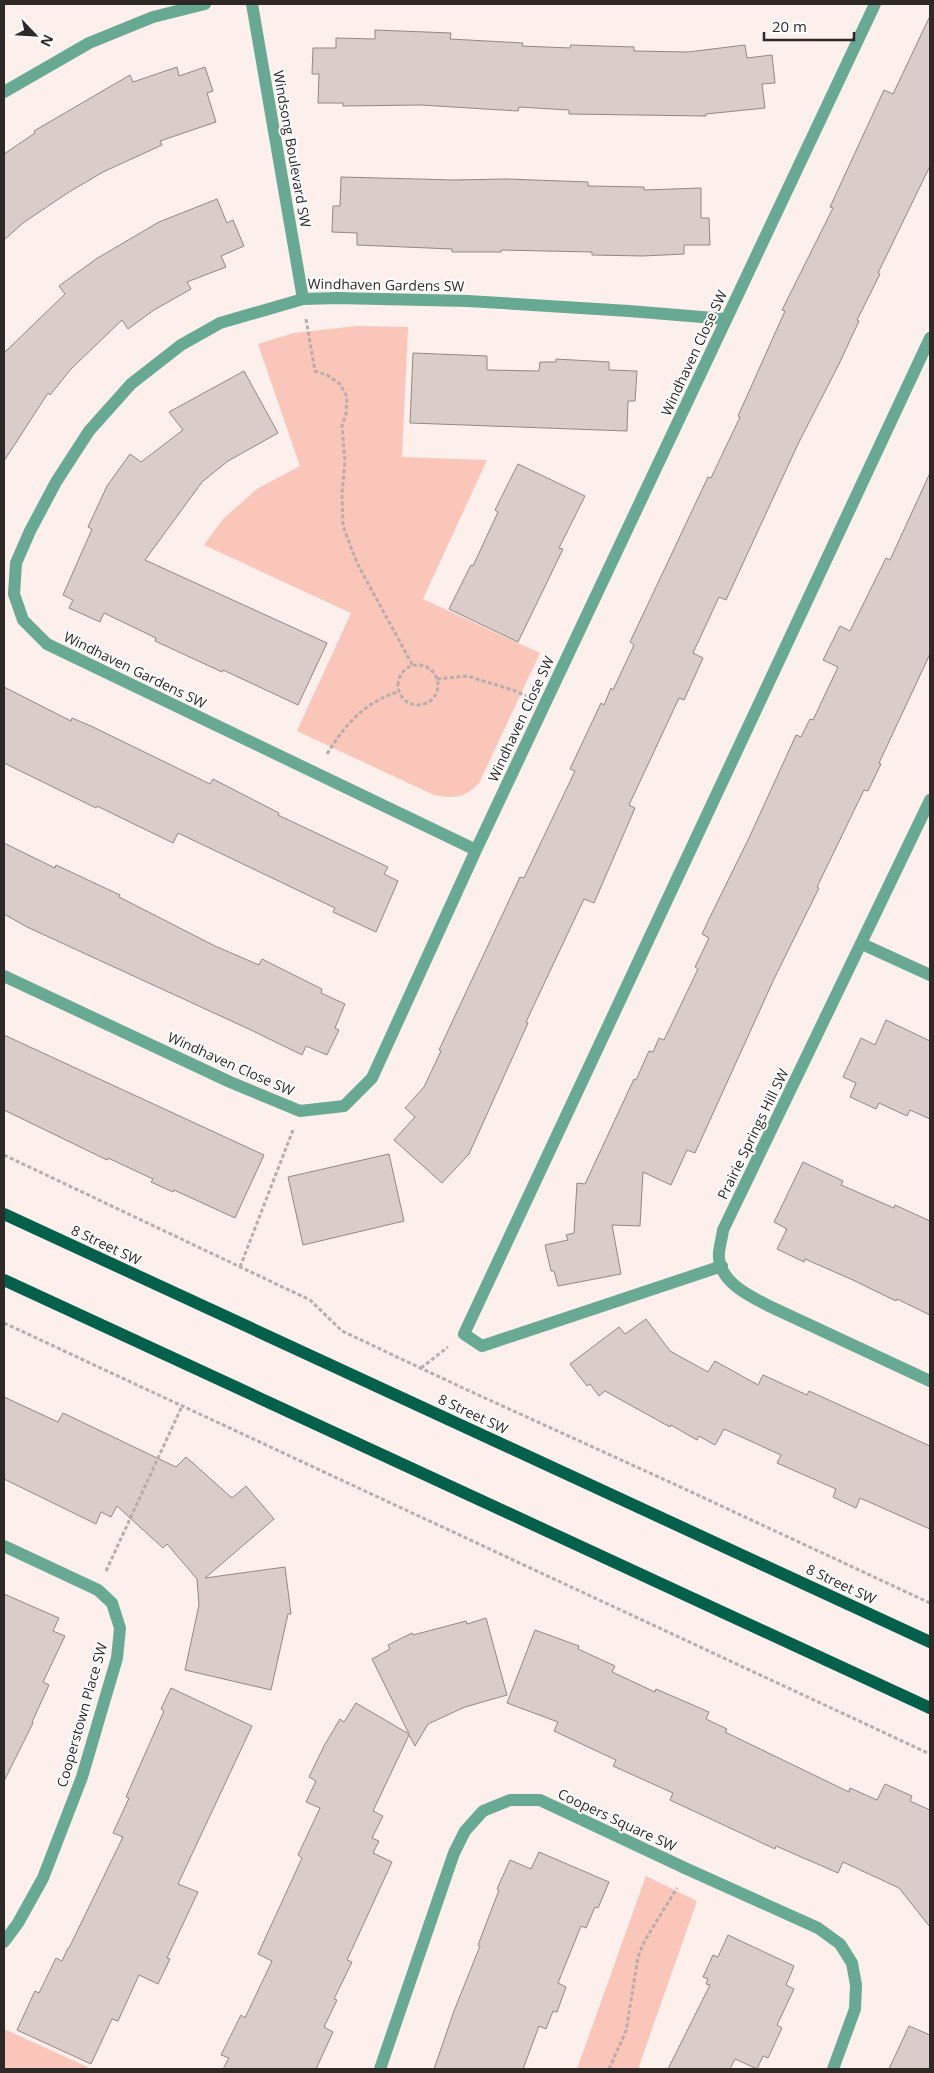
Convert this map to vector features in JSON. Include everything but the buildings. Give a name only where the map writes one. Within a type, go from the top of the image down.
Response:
[{"type":"main road","name":"8 Street SW","points":[[4,1214],[930,1642]]},
{"type":"main road","points":[[4,1280],[930,1708]]},
{"type":"street","points":[[4,92],[89,43],[153,17],[205,4]]},
{"type":"street","name":"Windsong Boulevard SW","points":[[252,4],[303,299]]},
{"type":"street","name":"Windhaven Close SW","points":[[4,976],[230,1082],[300,1111],[344,1106],[372,1078],[476,850],[875,4]]},
{"type":"street","name":"Windhaven Gardens SW","points":[[476,850],[47,644],[23,620],[14,594],[16,563],[30,531],[56,482],[89,431],[131,384],[181,345],[220,323],[303,299],[468,301],[629,311],[726,320]]},
{"type":"street","points":[[930,338],[464,1334],[482,1346],[722,1266],[728,1279],[752,1297],[930,1381]]},
{"type":"street","name":"Prairie Springs Hill SW","points":[[722,1266],[719,1258],[723,1230],[930,800]]},
{"type":"street","points":[[862,944],[930,975]]},
{"type":"street","name":"Cooperstown Place SW","points":[[4,1546],[98,1590],[112,1603],[120,1628],[116,1658],[82,1777],[43,1878],[18,1924],[4,1942]]},
{"type":"street","name":"Coopers Square SW","points":[[380,2069],[454,1853],[466,1831],[483,1811],[510,1800],[540,1800],[818,1928],[840,1944],[852,1963],[856,1985],[855,2009],[834,2069]]},
{"type":"path","points":[[303,299],[314,371],[327,375],[340,384],[347,397],[346,414],[342,426],[345,461],[342,494],[343,526],[357,562],[413,666]]},
{"type":"path","points":[[413,666],[426,667],[432,671],[437,679],[438,689],[436,695],[427,703],[415,705],[409,703],[404,699],[398,687],[402,674],[413,666]]},
{"type":"path","points":[[437,679],[467,676],[512,690],[544,705]]},
{"type":"path","points":[[316,773],[335,742],[360,710],[379,698],[400,691]]},
{"type":"path","points":[[240,1267],[300,1111]]},
{"type":"path","points":[[4,1155],[310,1300],[342,1330],[930,1603]]},
{"type":"path","points":[[4,1323],[930,1754]]},
{"type":"path","points":[[421,1368],[464,1334]]},
{"type":"path","points":[[98,1590],[182,1406]]},
{"type":"path","points":[[609,2069],[626,2031],[638,1958],[645,1940],[668,1905],[687,1869]]},
{"type":"shaded area","points":[[357,326],[408,327],[402,457],[487,460],[423,599],[540,653],[479,783],[469,792],[459,796],[434,795],[297,731],[351,613],[204,545],[223,519],[257,489],[300,466],[258,344],[294,333]]},
{"type":"shaded area","points":[[646,1876],[697,1901],[638,2069],[577,2069]]},
{"type":"shaded area","points":[[4,2029],[92,2069],[4,2069]]}]
